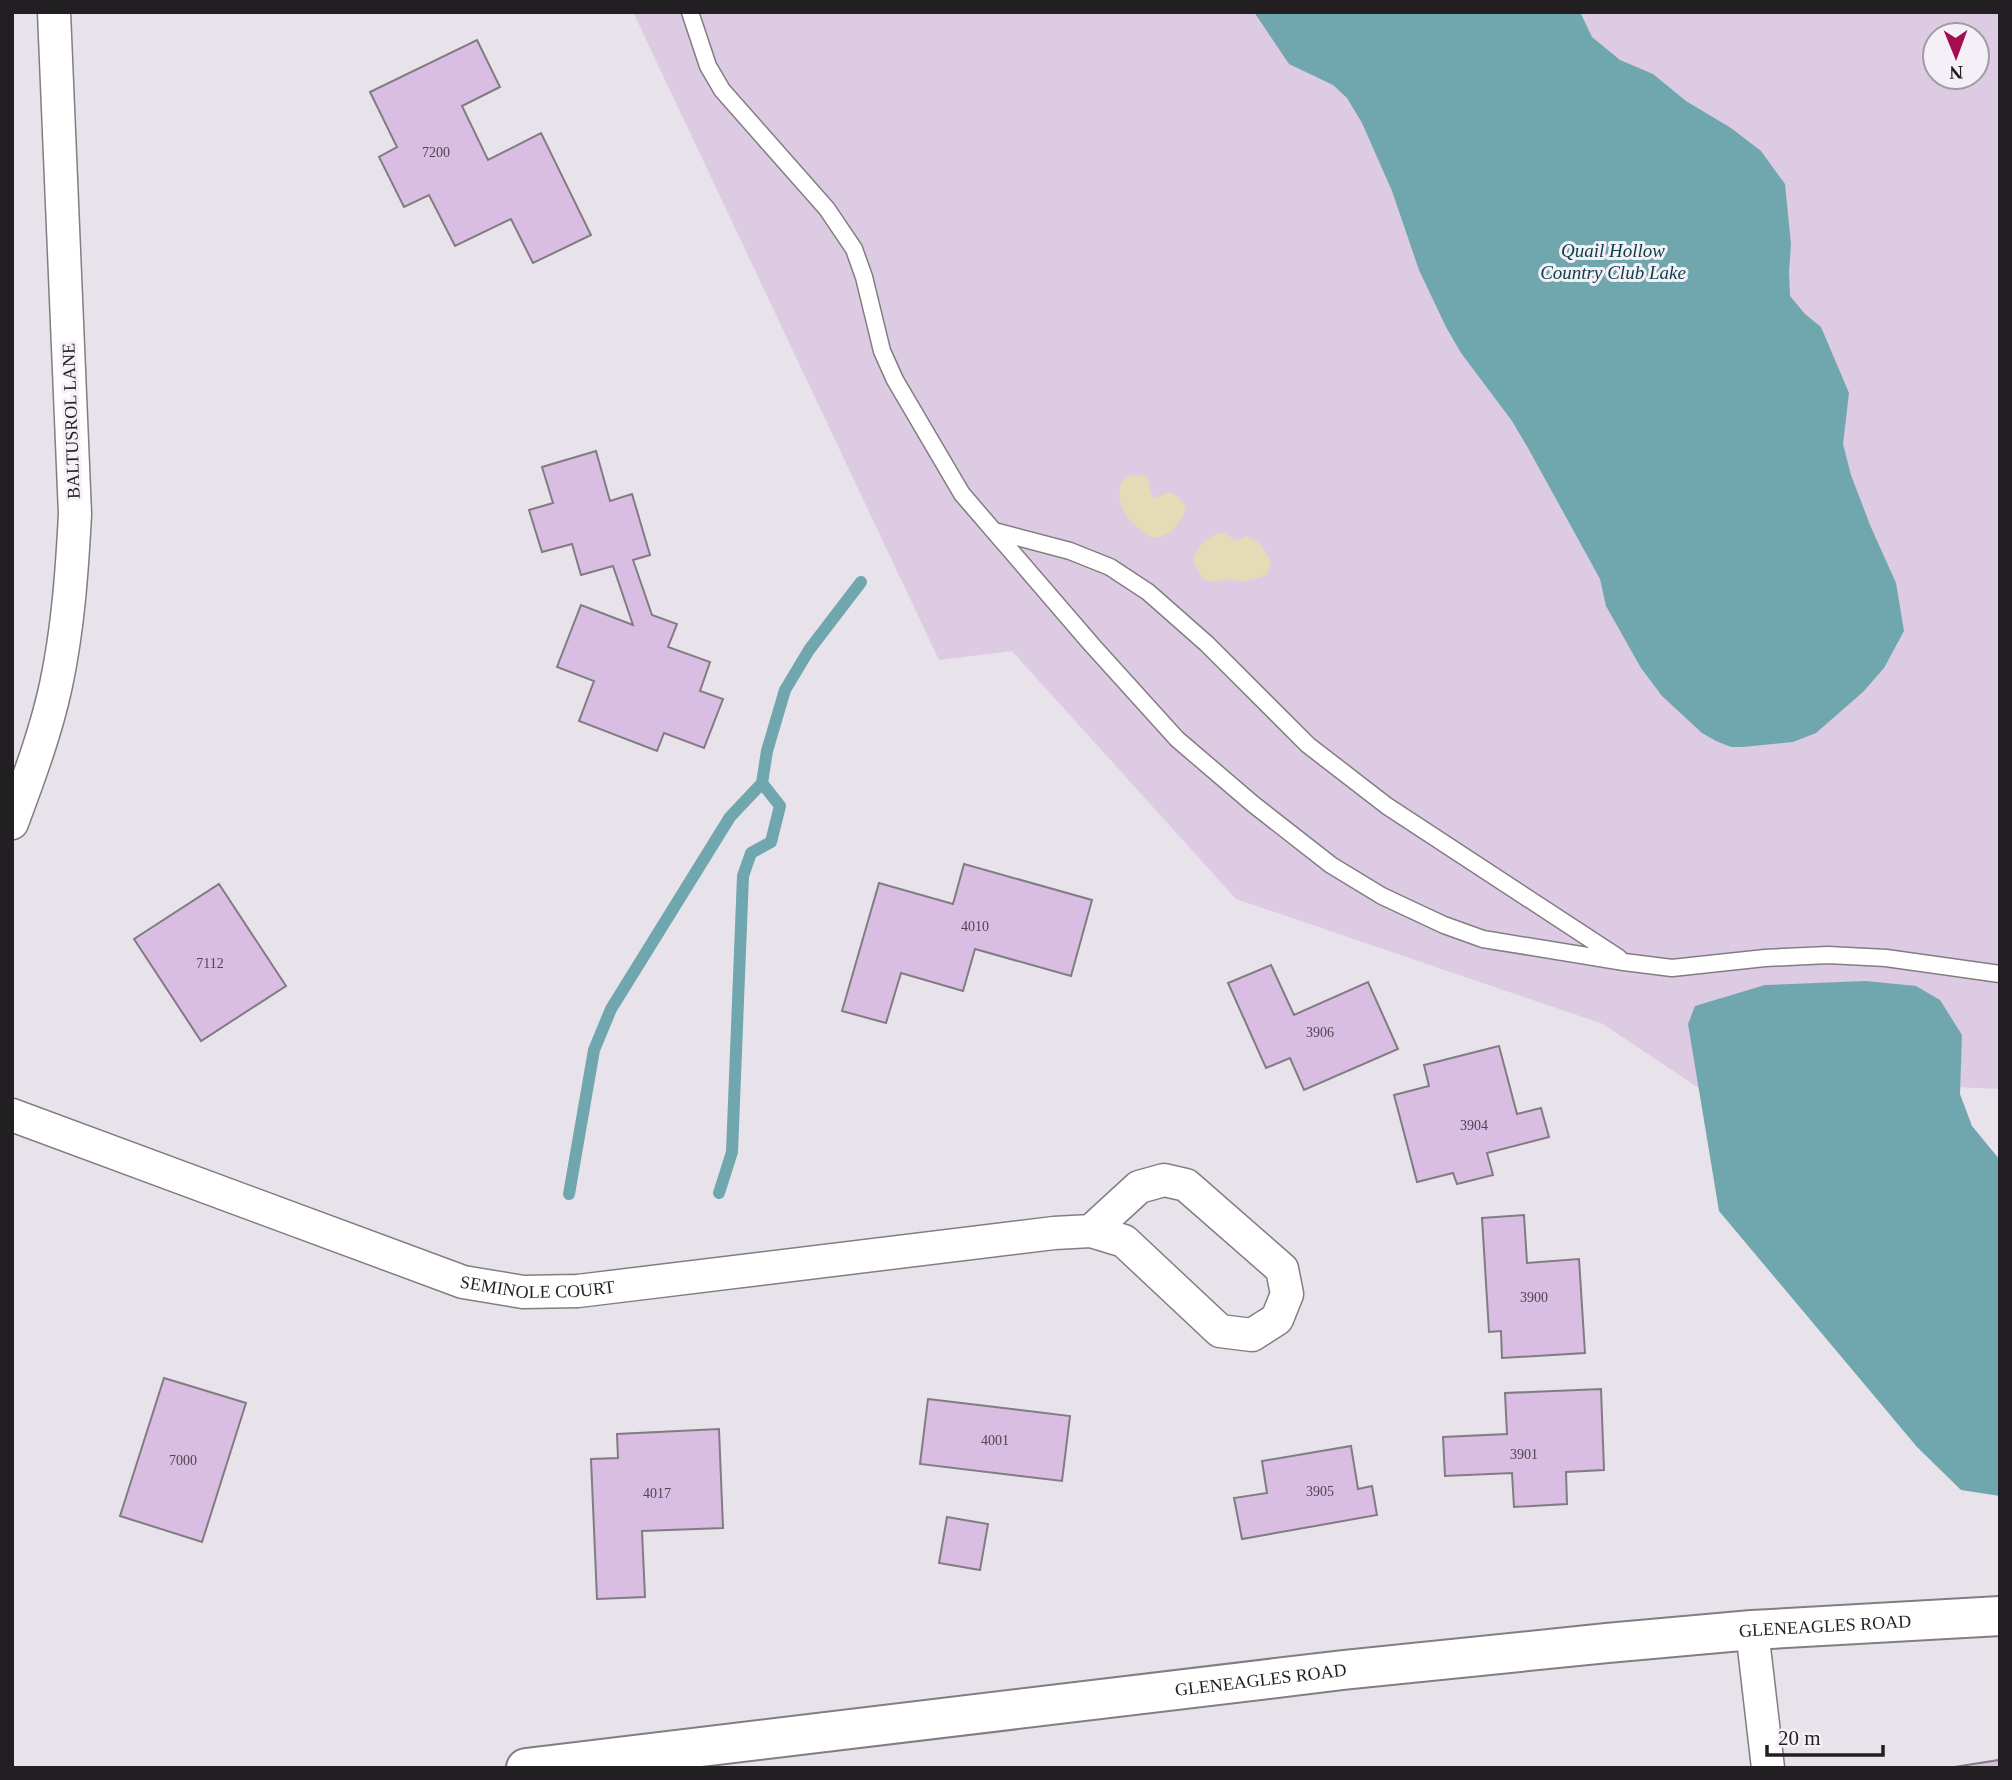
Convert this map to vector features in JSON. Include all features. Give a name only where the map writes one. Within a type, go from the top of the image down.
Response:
[{"type":"street","name":"BALTUSROL LANE","points":[[12,823],[39,750],[56,684],[72,582],[75,514],[54,12]]},
{"type":"street","name":"SEMINOLE COURT","points":[[12,1115],[463,1282],[523,1292],[578,1291],[1091,1231],[1124,1241],[1220,1331],[1252,1335],[1277,1319],[1287,1294],[1282,1269],[1186,1185],[1164,1180],[1139,1187],[1091,1231]]},
{"type":"street","name":"GLENEAGLES ROAD","points":[[526,1768],[1357,1669],[1752,1630],[2000,1616]]},
{"type":"street","points":[[1752,1630],[1768,1768]]},
{"type":"lane","points":[[690,12],[708,66],[722,90],[827,209],[854,249],[882,351],[895,380],[962,494],[1092,645],[1177,738],[1253,804],[1331,865],[1382,896],[1444,925],[1483,939],[1624,962],[1672,968],[1765,958],[1828,955],[1886,958],[2000,974]]},
{"type":"lane","points":[[994,531],[1070,551],[1110,568],[1148,592],[1207,644],[1308,745],[1387,806],[1624,962]]},
{"type":"shaded area","points":[[633,12],[2000,12],[2000,1089],[1928,1086],[1811,1163],[1603,1024],[1236,899],[1012,651],[939,660]]},
{"type":"sand","points":[[1146,476],[1154,498],[1169,492],[1180,498],[1185,505],[1179,522],[1165,535],[1153,538],[1140,530],[1124,511],[1119,497],[1121,485],[1125,478]]},
{"type":"sand","points":[[1225,533],[1236,541],[1247,536],[1260,543],[1271,561],[1267,575],[1243,582],[1229,579],[1214,582],[1203,579],[1193,561],[1197,550],[1209,538]]},
{"type":"water","name":"Quail Hollow Country Club Lake","points":[[1254,12],[1580,12],[1592,37],[1620,60],[1653,74],[1686,101],[1731,128],[1761,151],[1785,184],[1791,244],[1790,296],[1805,314],[1821,327],[1849,393],[1843,444],[1851,475],[1870,525],[1896,583],[1904,631],[1884,668],[1863,692],[1816,733],[1793,742],[1731,747],[1702,733],[1662,696],[1641,668],[1606,606],[1600,579],[1528,448],[1512,421],[1461,353],[1446,327],[1419,270],[1392,191],[1362,123],[1347,98],[1333,85],[1289,64]]},
{"type":"water","points":[[1866,981],[1916,986],[1940,1000],[1962,1035],[1960,1094],[1972,1126],[2000,1160],[2000,1496],[1961,1490],[1917,1447],[1719,1211],[1688,1024],[1695,1006],[1765,985]]},
{"type":"building","points":[[477,40],[500,87],[462,106],[488,160],[541,133],[591,235],[533,263],[511,219],[455,246],[429,195],[404,207],[379,157],[397,147],[370,92]]},
{"type":"building","points":[[596,451],[610,501],[632,494],[650,555],[633,560],[652,615],[677,624],[668,647],[710,662],[700,691],[723,699],[704,748],[664,733],[657,751],[579,721],[594,681],[557,667],[581,605],[633,625],[613,566],[581,575],[572,544],[542,552],[529,510],[553,503],[542,467]]},
{"type":"building","points":[[964,864],[1092,900],[1071,976],[975,949],[963,991],[901,973],[886,1023],[842,1011],[879,883],[953,904]]},
{"type":"building","points":[[219,884],[286,986],[201,1041],[134,939]]},
{"type":"building","points":[[1271,965],[1294,1015],[1368,982],[1398,1049],[1304,1090],[1290,1058],[1266,1068],[1228,983]]},
{"type":"building","points":[[1499,1046],[1517,1114],[1541,1108],[1549,1137],[1487,1153],[1493,1175],[1457,1184],[1453,1173],[1417,1182],[1394,1095],[1429,1086],[1424,1065]]},
{"type":"building","points":[[1524,1215],[1527,1263],[1579,1259],[1585,1353],[1502,1358],[1501,1331],[1489,1332],[1482,1218]]},
{"type":"building","points":[[164,1378],[246,1403],[202,1542],[120,1516]]},
{"type":"building","points":[[1601,1389],[1604,1470],[1566,1472],[1567,1504],[1514,1507],[1512,1473],[1445,1476],[1443,1437],[1507,1434],[1505,1393]]},
{"type":"building","points":[[928,1399],[1070,1416],[1062,1481],[920,1464]]},
{"type":"building","points":[[719,1429],[723,1528],[642,1531],[645,1597],[597,1599],[591,1459],[618,1458],[617,1434]]},
{"type":"building","points":[[1351,1446],[1358,1489],[1372,1486],[1377,1515],[1242,1539],[1234,1498],[1267,1493],[1262,1461]]},
{"type":"building","points":[[947,1517],[988,1524],[980,1570],[939,1563]]},
{"type":"building","points":[[1999,1760],[2000,1768],[1948,1768]]},
{"type":"waterway","points":[[569,1194],[594,1050],[611,1009],[730,817],[762,783],[767,751],[785,690],[809,650],[861,582]]},
{"type":"waterway","points":[[719,1193],[732,1152],[743,876],[751,853],[771,842],[780,806],[762,783]]}]
